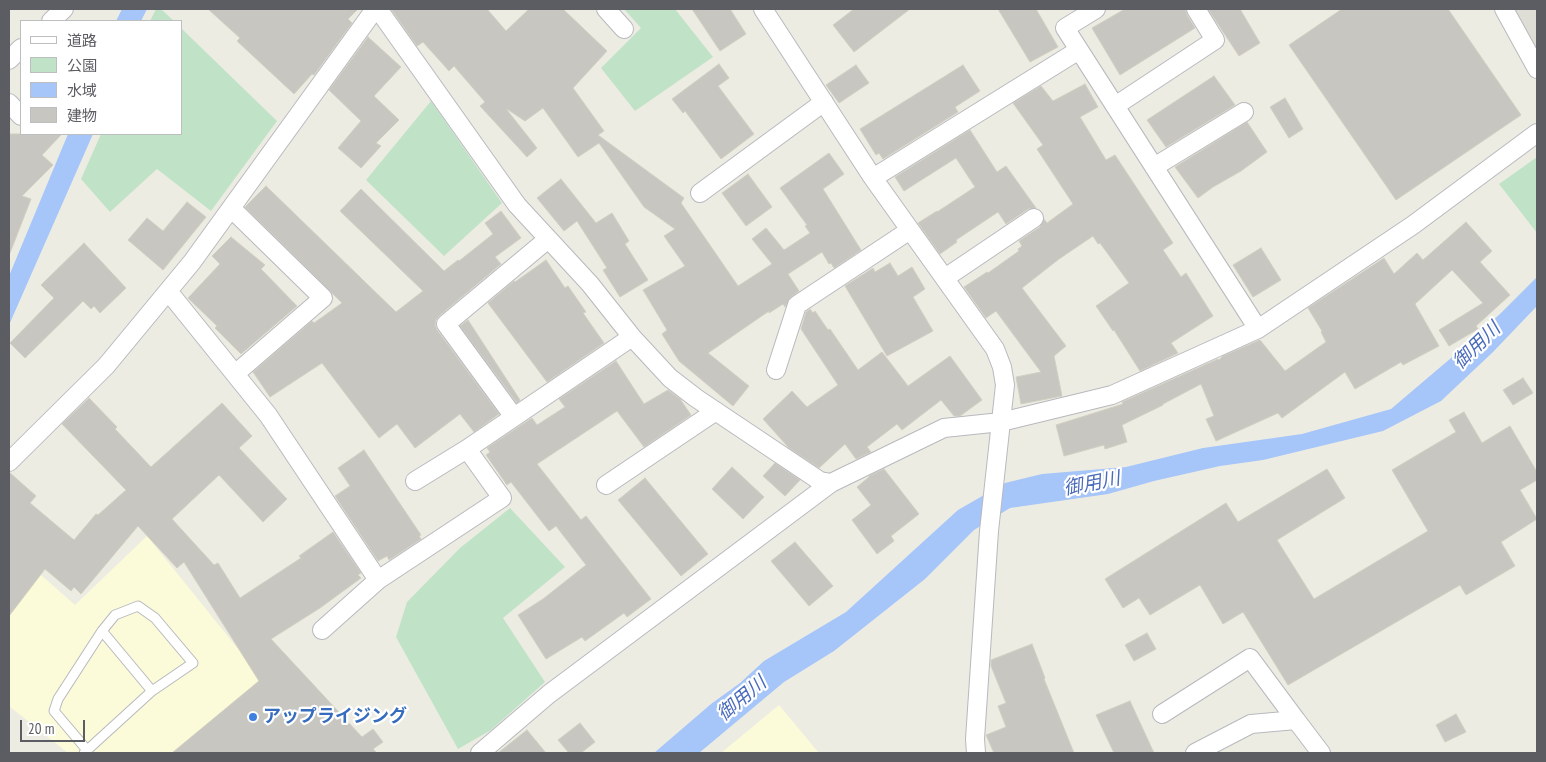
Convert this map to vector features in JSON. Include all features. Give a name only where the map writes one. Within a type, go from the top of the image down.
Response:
[{"type":"street","points":[[52,20],[64,9]]},
{"type":"street","points":[[9,462],[106,366],[192,262],[377,9],[429,78],[517,205],[590,284],[632,337],[670,378],[696,398],[820,481],[832,484]]},
{"type":"street","points":[[606,9],[624,28]]},
{"type":"street","points":[[763,9],[874,178],[996,350],[1002,367],[1005,385],[989,531],[974,738],[976,753]]},
{"type":"street","points":[[1096,9],[1065,28],[1258,329]]},
{"type":"street","points":[[1115,106],[1215,40],[1196,9]]},
{"type":"street","points":[[1504,9],[1537,69]]},
{"type":"street","points":[[9,60],[20,49]]},
{"type":"street","points":[[874,178],[1079,50]]},
{"type":"street","points":[[700,193],[824,102]]},
{"type":"street","points":[[9,103],[20,115]]},
{"type":"street","points":[[1154,166],[1244,112]]},
{"type":"street","points":[[480,753],[549,694],[832,484],[944,428],[1001,422],[1112,395],[1258,329],[1413,225],[1537,133]]},
{"type":"street","points":[[231,208],[323,298],[235,374]]},
{"type":"street","points":[[944,278],[1034,218]]},
{"type":"street","points":[[776,370],[797,306],[910,230]]},
{"type":"street","points":[[514,417],[446,324],[548,239]]},
{"type":"street","points":[[168,291],[268,415],[378,580]]},
{"type":"street","points":[[416,481],[632,337]]},
{"type":"street","points":[[606,485],[716,411]]},
{"type":"street","points":[[322,630],[378,580],[502,498],[468,448]]},
{"type":"street","points":[[1162,714],[1250,658],[1321,753]]},
{"type":"street","points":[[1195,753],[1251,724],[1296,720]]},
{"type":"lane","points":[[138,606],[155,618],[193,663],[152,691],[85,751],[54,711],[58,699],[102,631],[115,615],[138,606]]},
{"type":"lane","points":[[102,631],[152,691]]},
{"type":"shaded area","points":[[1501,9],[1537,9],[1537,75]]},
{"type":"shaded area","points":[[147,536],[322,753],[68,753],[9,706],[9,547],[75,605]]},
{"type":"shaded area","points":[[779,705],[819,753],[721,753]]},
{"type":"green space","points":[[156,9],[161,9],[173,20],[150,20]]},
{"type":"green space","points":[[624,9],[675,9],[713,57],[635,111],[601,68],[641,28]]},
{"type":"green space","points":[[182,29],[277,121],[211,211],[157,169],[110,212],[81,179],[101,135],[182,135]]},
{"type":"green space","points":[[431,101],[502,203],[444,256],[366,180]]},
{"type":"green space","points":[[1537,157],[1537,233],[1499,184]]},
{"type":"green space","points":[[510,508],[565,567],[503,618],[545,682],[491,730],[458,749],[396,637],[407,602],[460,548]]},
{"type":"water","points":[[122,9],[147,9],[142,20],[116,20]]},
{"type":"water","points":[[68,135],[93,135],[9,325],[9,276]]},
{"type":"water","name":"御用川","points":[[1537,277],[1537,306],[1493,352],[1441,401],[1383,431],[1263,460],[1220,466],[1154,481],[1108,494],[1010,508],[974,530],[925,579],[834,651],[784,682],[699,753],[654,753],[764,661],[846,612],[958,510],[1005,483],[1042,474],[1126,467],[1203,448],[1302,434],[1391,409],[1464,347]]},
{"type":"building","points":[[208,9],[358,9],[348,19],[352,23],[314,75],[312,74],[294,94],[237,41],[240,38]]},
{"type":"building","points":[[391,9],[487,9],[506,31],[529,9],[563,9],[607,51],[573,88],[604,131],[598,135],[684,198],[681,203],[738,286],[772,264],[752,239],[766,228],[784,250],[810,233],[805,226],[807,225],[780,188],[829,153],[844,174],[823,189],[861,250],[834,268],[831,263],[829,264],[822,252],[788,274],[799,291],[791,297],[785,307],[783,304],[769,313],[769,311],[708,353],[749,386],[733,406],[679,361],[662,334],[667,330],[643,290],[685,266],[664,236],[675,229],[644,207],[599,143],[578,157],[543,108],[525,121],[507,109],[537,148],[527,157],[480,106],[485,102],[454,66],[449,71],[423,42],[417,46]]},
{"type":"building","points":[[692,9],[730,9],[746,34],[720,51]]},
{"type":"building","points":[[854,9],[910,9],[854,52],[833,25]]},
{"type":"building","points":[[998,9],[1036,9],[1058,47],[1030,62]]},
{"type":"building","points":[[1125,9],[1185,9],[1195,28],[1120,75],[1092,28]]},
{"type":"building","points":[[1208,9],[1240,9],[1260,43],[1239,56]]},
{"type":"building","points":[[1342,9],[1448,9],[1521,115],[1396,200],[1289,45]]},
{"type":"building","points":[[368,37],[401,67],[374,96],[399,120],[376,143],[381,146],[361,168],[338,148],[361,121],[329,90]]},
{"type":"building","points":[[719,64],[729,78],[718,86],[754,134],[721,159],[685,111],[683,113],[672,99]]},
{"type":"building","points":[[856,65],[869,83],[839,103],[826,85]]},
{"type":"building","points":[[963,65],[980,91],[955,107],[958,112],[883,159],[879,153],[876,155],[860,129]]},
{"type":"building","points":[[1214,76],[1235,105],[1166,147],[1147,120]]},
{"type":"building","points":[[1085,84],[1098,107],[1080,117],[1106,160],[1115,155],[1173,243],[1163,250],[1181,277],[1186,273],[1213,316],[1171,343],[1178,353],[1140,371],[1096,306],[1129,283],[1093,236],[1059,259],[1022,288],[1066,346],[1054,356],[1062,396],[1021,404],[1016,377],[1041,372],[996,311],[986,318],[964,287],[1019,251],[1018,249],[1022,246],[1019,241],[1040,227],[1044,219],[1047,223],[1073,204],[1037,149],[1043,145],[1013,103],[1041,86],[1053,101]]},
{"type":"building","points":[[1285,98],[1303,129],[1289,138],[1270,107]]},
{"type":"building","points":[[1247,122],[1267,152],[1198,198],[1175,167]]},
{"type":"building","points":[[970,130],[997,172],[1006,166],[1036,208],[1028,209],[1006,224],[998,212],[956,240],[957,242],[940,254],[918,223],[975,187],[956,158],[904,191],[895,177]]},
{"type":"building","points":[[9,134],[61,135],[42,155],[53,165],[22,196],[31,199],[9,253]]},
{"type":"building","points":[[748,174],[772,207],[746,226],[722,193]]},
{"type":"building","points":[[561,179],[596,223],[612,213],[629,241],[625,244],[648,280],[620,297],[603,270],[607,268],[577,221],[564,231],[537,198]]},
{"type":"building","points":[[266,186],[396,312],[423,291],[340,211],[361,189],[444,271],[493,234],[485,223],[501,211],[521,238],[495,257],[501,264],[439,316],[435,325],[499,414],[474,432],[460,414],[415,448],[397,424],[379,438],[322,363],[270,397],[253,372],[312,321],[314,323],[342,303],[245,207]]},
{"type":"building","points":[[187,202],[206,217],[163,270],[128,240],[147,218],[163,231]]},
{"type":"building","points":[[1466,222],[1492,251],[1480,262],[1510,295],[1476,326],[1478,329],[1449,346],[1439,330],[1483,303],[1452,270],[1415,304],[1439,346],[1403,365],[1401,362],[1355,389],[1345,372],[1282,418],[1278,413],[1216,441],[1206,419],[1214,416],[1201,384],[1122,425],[1127,442],[1105,449],[1104,445],[1064,456],[1056,425],[1123,404],[1122,402],[1260,340],[1285,371],[1326,342],[1322,331],[1308,308],[1384,258],[1394,274],[1417,253],[1423,260]]},
{"type":"building","points":[[231,237],[265,265],[261,269],[297,306],[241,354],[215,328],[217,326],[188,298],[220,264],[212,256]]},
{"type":"building","points":[[84,243],[126,288],[100,313],[94,306],[91,309],[83,301],[25,358],[10,343],[54,298],[41,285]]},
{"type":"building","points":[[1261,248],[1281,280],[1253,297],[1233,265]]},
{"type":"building","points":[[546,260],[565,288],[568,286],[586,312],[583,313],[604,343],[547,382],[488,303],[514,281]]},
{"type":"building","points":[[890,263],[898,276],[912,267],[925,289],[913,297],[933,331],[887,356],[845,286],[873,268],[875,272]]},
{"type":"building","points":[[810,309],[813,313],[815,311],[828,330],[830,329],[858,370],[882,352],[908,386],[950,356],[982,400],[960,416],[954,416],[941,400],[902,430],[897,424],[867,447],[871,452],[856,459],[845,444],[819,468],[789,448],[763,419],[792,391],[807,407],[838,385],[801,329],[806,312]]},
{"type":"building","points":[[468,320],[520,400],[517,403],[460,326]]},
{"type":"building","points":[[616,361],[644,404],[668,390],[680,399],[691,415],[644,447],[617,411],[537,464],[581,520],[586,516],[651,599],[627,617],[624,613],[585,641],[582,637],[546,659],[518,615],[543,599],[586,565],[556,526],[549,531],[511,482],[507,485],[486,455],[490,452],[487,448],[532,418],[537,425],[565,407],[559,399]]},
{"type":"building","points":[[1523,378],[1533,393],[1513,405],[1503,390]]},
{"type":"building","points":[[89,398],[151,467],[222,403],[252,436],[239,448],[287,499],[263,522],[219,475],[172,519],[214,565],[218,563],[240,598],[301,558],[299,556],[333,532],[361,573],[358,575],[361,578],[320,608],[271,639],[362,737],[373,729],[383,742],[373,749],[377,753],[172,753],[259,681],[184,562],[177,568],[138,526],[81,594],[74,587],[71,591],[45,569],[9,616],[9,472],[36,496],[30,503],[74,540],[96,514],[98,515],[126,490],[62,424]]},
{"type":"building","points":[[1464,412],[1482,443],[1510,426],[1537,472],[1537,480],[1520,490],[1537,519],[1501,542],[1515,566],[1466,595],[1460,585],[1288,685],[1243,612],[1223,624],[1200,585],[1150,615],[1139,598],[1123,608],[1105,579],[1226,503],[1238,522],[1327,469],[1345,498],[1277,540],[1314,599],[1428,531],[1392,470],[1456,432],[1449,420]]},
{"type":"building","points":[[364,450],[421,535],[419,536],[421,539],[389,560],[387,556],[378,561],[335,496],[350,486],[338,468]]},
{"type":"building","points":[[775,463],[800,480],[785,496],[763,476]]},
{"type":"building","points":[[732,467],[764,497],[743,519],[712,489]]},
{"type":"building","points":[[884,469],[919,514],[891,536],[894,541],[877,554],[852,520],[871,505],[857,487],[869,476]]},
{"type":"building","points":[[645,478],[708,554],[681,576],[618,500]]},
{"type":"building","points":[[795,542],[833,586],[809,606],[771,561]]},
{"type":"building","points":[[1147,633],[1156,649],[1134,661],[1125,645]]},
{"type":"building","points":[[1032,644],[1074,753],[994,753],[986,735],[1006,727],[998,706],[1006,703],[991,666],[991,660]]},
{"type":"building","points":[[1130,701],[1154,753],[1114,753],[1096,715]]},
{"type":"building","points":[[1456,714],[1466,732],[1445,742],[1436,725]]},
{"type":"building","points":[[580,723],[595,742],[581,753],[569,753],[558,740]]},
{"type":"building","points":[[527,730],[546,753],[498,753]]},
{"type":"place","name":"アップライジング","points":[[253,717]]}]
